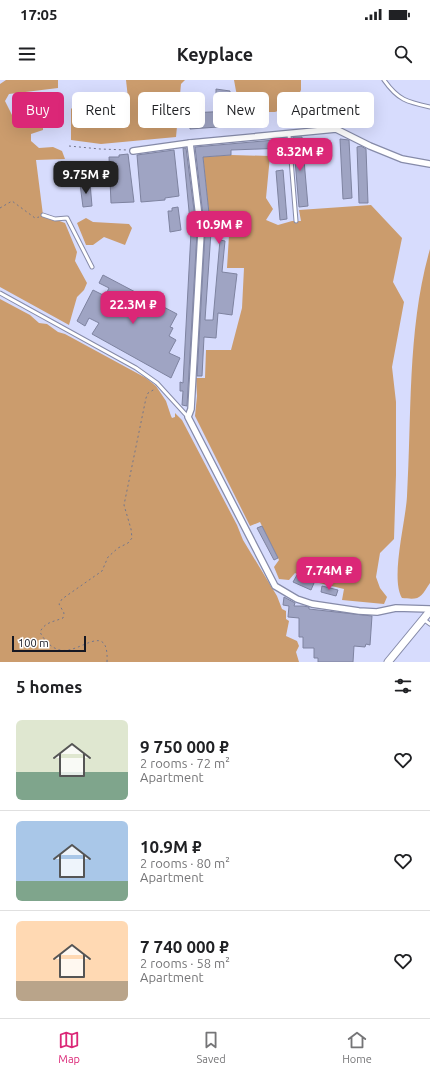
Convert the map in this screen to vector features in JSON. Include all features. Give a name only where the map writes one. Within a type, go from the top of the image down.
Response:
[{"type":"street","points":[[133,150],[190,143],[289,135],[304,131],[336,129],[370,146],[402,159],[430,164]]},
{"type":"street","points":[[190,143],[201,233],[191,409],[188,417],[275,586],[297,599],[312,604],[359,611],[377,612],[396,608],[430,610]]},
{"type":"street","points":[[388,662],[430,610]]},
{"type":"lane","points":[[384,80],[396,95],[403,100],[430,107]]},
{"type":"lane","points":[[289,135],[296,221]]},
{"type":"lane","points":[[43,215],[55,219],[67,218],[92,267]]},
{"type":"lane","points":[[0,292],[136,368],[161,387],[188,417]]},
{"type":"lane","points":[[423,619],[430,624]]},
{"type":"path","points":[[69,146],[133,150]]},
{"type":"path","points":[[0,208],[12,201],[35,218],[43,215]]},
{"type":"path","points":[[107,662],[106,645],[102,641],[96,640],[68,650],[61,650],[50,645],[40,632],[43,626],[63,618],[64,613],[59,604],[62,599],[102,571],[108,557],[118,548],[128,543],[132,538],[124,505],[146,398],[148,393],[161,387]]},
{"type":"shaded area","points":[[6,80],[58,80],[58,88],[12,92],[5,101],[12,115],[12,128],[43,128],[43,130],[31,134],[31,141],[39,148],[53,147],[62,151],[65,159],[36,160],[43,215],[65,223],[77,252],[75,261],[87,283],[84,290],[77,297],[69,325],[0,287],[0,84]]},
{"type":"shaded area","points":[[126,80],[185,80],[181,84],[180,92],[138,92],[138,128],[177,128],[176,137],[101,144],[71,140],[72,108],[72,128],[130,128],[130,92],[127,92]]},
{"type":"shaded area","points":[[234,80],[301,80],[300,92],[277,92],[277,111],[275,112],[269,112],[269,92],[236,91]]},
{"type":"shaded area","points":[[231,155],[270,156],[266,198],[273,209],[266,220],[278,225],[292,221],[301,221],[299,210],[371,205],[402,238],[393,282],[404,302],[392,367],[396,402],[394,539],[380,553],[376,577],[380,588],[387,597],[384,604],[342,600],[344,589],[319,583],[295,573],[289,580],[279,579],[274,567],[279,560],[260,522],[250,526],[195,416],[197,396],[196,378],[205,378],[206,350],[231,350],[242,308],[244,268],[227,268],[229,235],[211,232],[203,157]]},
{"type":"shaded area","points":[[86,218],[93,222],[129,224],[132,228],[125,245],[104,237],[93,245],[86,245],[77,223]]},
{"type":"shaded area","points":[[430,249],[430,583],[422,595],[417,598],[408,599],[402,598],[399,589],[398,564],[407,496],[412,372],[417,310]]},
{"type":"shaded area","points":[[0,299],[30,315],[39,323],[47,324],[58,332],[65,334],[146,378],[156,386],[166,401],[172,418],[175,417],[175,413],[182,420],[237,525],[243,540],[277,596],[282,609],[286,611],[286,619],[289,621],[286,636],[297,641],[299,646],[296,652],[299,662],[0,662]]},
{"type":"building","points":[[216,89],[230,91],[230,92],[216,92]]},
{"type":"building","points":[[205,112],[213,112],[213,127],[205,128]]},
{"type":"building","points":[[293,137],[302,137],[308,206],[299,207]]},
{"type":"building","points":[[286,139],[287,148],[231,150],[231,155],[203,157],[211,232],[205,320],[213,320],[220,240],[225,241],[222,272],[237,274],[232,315],[218,313],[216,338],[204,337],[202,376],[197,376],[205,233],[195,147]]},
{"type":"building","points":[[340,139],[349,140],[352,198],[343,199]]},
{"type":"building","points":[[361,146],[366,149],[368,203],[359,203],[357,147]]},
{"type":"building","points":[[183,148],[186,148],[197,233],[187,406],[182,405],[183,391],[180,391],[180,382],[183,383],[191,232]]},
{"type":"building","points":[[174,150],[179,196],[165,198],[165,200],[141,202],[137,155]]},
{"type":"building","points":[[128,154],[134,202],[111,203],[109,157],[119,157],[119,155]]},
{"type":"building","points":[[283,170],[287,219],[280,220],[276,171]]},
{"type":"building","points":[[90,183],[92,206],[83,207],[80,184]]},
{"type":"building","points":[[178,207],[181,230],[170,232],[168,211],[172,211],[172,208]]},
{"type":"building","points":[[103,275],[177,314],[170,327],[173,328],[169,336],[176,340],[169,353],[180,358],[171,378],[92,334],[99,323],[89,318],[85,326],[77,321],[93,290],[105,296],[109,288],[99,283]]},
{"type":"building","points":[[262,526],[278,558],[274,560],[257,528]]},
{"type":"building","points":[[297,575],[314,583],[311,590],[293,582]]},
{"type":"building","points":[[322,586],[338,590],[336,596],[321,592]]},
{"type":"building","points":[[284,597],[295,603],[294,606],[372,616],[370,645],[366,644],[365,647],[354,646],[353,662],[318,662],[318,658],[314,658],[314,648],[303,648],[303,637],[299,637],[299,618],[288,617],[289,606],[283,605]]}]
